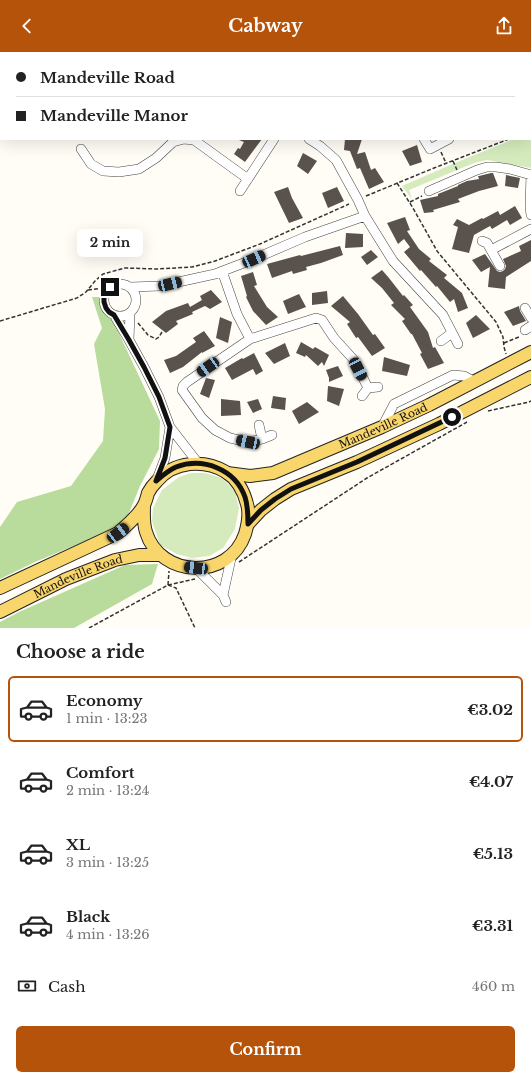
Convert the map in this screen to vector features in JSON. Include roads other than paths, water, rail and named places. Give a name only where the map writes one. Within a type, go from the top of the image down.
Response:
[{"type":"main road","name":"Mandeville Road","points":[[227,473],[250,476],[273,473],[382,427],[429,405],[531,352]]},
{"type":"main road","name":"Mandeville Road","points":[[248,524],[261,510],[291,489],[357,462],[439,424],[531,377]]},
{"type":"main road","points":[[198,463],[213,466],[227,473],[237,483],[245,496],[248,509],[248,524],[243,540],[232,554],[219,563],[200,572],[183,567],[165,558],[152,544],[146,532],[143,518],[144,505],[149,492],[156,481],[175,467],[187,464],[198,463]]},
{"type":"main road","name":"Mandeville Road","points":[[0,588],[118,533],[126,527],[144,505]]},
{"type":"main road","name":"Mandeville Road","points":[[0,612],[66,579],[115,560],[139,555],[165,558]]},
{"type":"street","points":[[81,149],[90,164],[103,171],[119,172],[139,169],[156,158],[173,142],[180,140]]},
{"type":"street","points":[[194,140],[248,179]]},
{"type":"street","points":[[240,191],[273,140]]},
{"type":"street","points":[[312,140],[322,143],[336,160],[365,216],[393,261],[443,315],[458,344]]},
{"type":"street","points":[[425,140],[430,149],[448,140]]},
{"type":"street","points":[[429,191],[486,167],[510,169],[531,174],[531,215]]},
{"type":"street","points":[[131,287],[160,286],[215,274],[305,237],[365,216]]},
{"type":"street","points":[[491,250],[531,229]]},
{"type":"street","points":[[482,241],[487,243],[500,266]]},
{"type":"street","points":[[222,271],[237,314],[250,339]]},
{"type":"street","points":[[129,340],[130,318],[136,306],[136,294],[131,287],[126,284],[115,284],[106,291],[104,302],[106,308],[114,315],[130,318]]},
{"type":"street","points":[[137,298],[160,286]]},
{"type":"street","points":[[525,308],[531,318]]},
{"type":"street","points":[[114,315],[159,397],[170,427],[198,463]]},
{"type":"street","points":[[272,435],[248,442],[230,438],[215,430],[202,418],[182,390],[183,386],[250,339],[316,318],[322,320],[334,338],[354,360],[368,388]]},
{"type":"street","points":[[441,341],[452,333]]},
{"type":"street","points":[[368,388],[378,388]]},
{"type":"street","points":[[362,396],[368,388]]},
{"type":"street","points":[[259,425],[262,439]]},
{"type":"street","points":[[156,481],[165,458],[170,427]]},
{"type":"street","points":[[200,572],[225,599],[232,554]]}]
